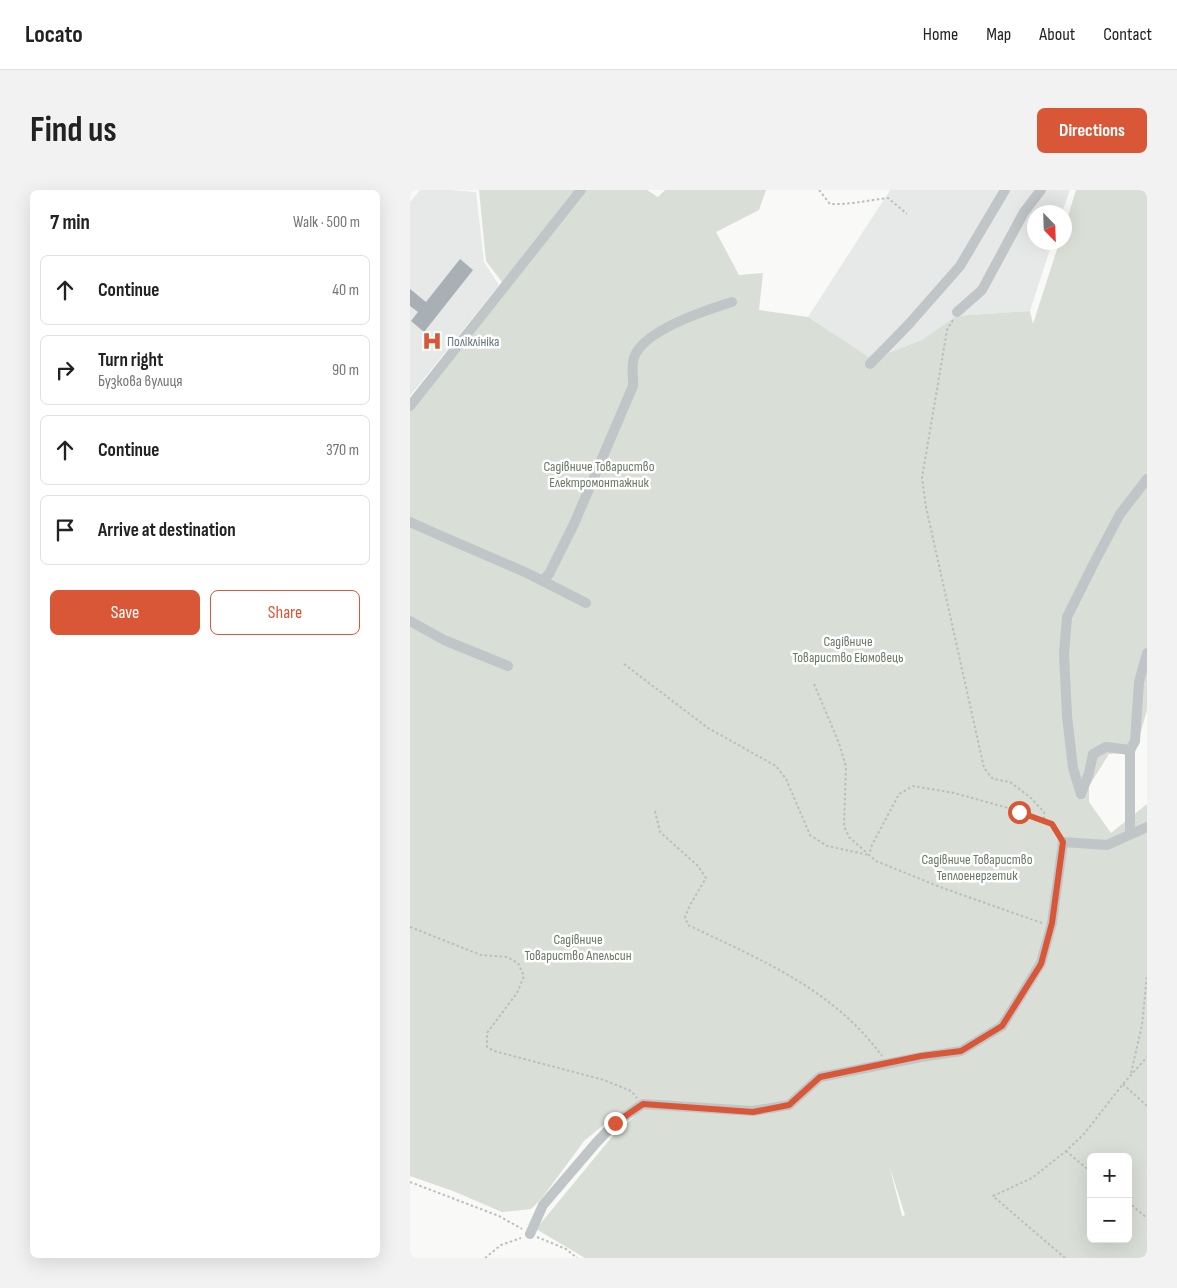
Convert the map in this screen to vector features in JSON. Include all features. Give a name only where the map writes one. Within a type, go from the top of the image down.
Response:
[{"type":"street","points":[[410,406],[581,190]]},
{"type":"street","points":[[870,364],[909,324],[960,266],[1005,190]]},
{"type":"street","points":[[957,312],[982,290],[1024,212],[1041,190]]},
{"type":"street","points":[[542,581],[554,565],[574,524],[633,386],[632,367],[634,357],[639,348],[655,335],[698,312],[732,302]]},
{"type":"street","points":[[1130,750],[1106,747],[1093,754],[1089,773],[1080,794],[1074,768],[1067,716],[1064,653],[1067,618],[1071,609],[1120,514],[1147,479]]},
{"type":"street","points":[[410,522],[542,581],[586,603]]},
{"type":"street","points":[[410,621],[444,640],[508,666]]},
{"type":"street","points":[[1130,834],[1130,750],[1134,741],[1139,682],[1147,653]]},
{"type":"street","points":[[530,1234],[543,1205],[596,1143],[615,1123],[643,1104],[753,1112],[789,1105],[820,1077],[961,1051],[1002,1026],[1041,964],[1050,926],[1063,842],[1106,845],[1147,827]]},
{"type":"path","points":[[819,190],[830,204],[848,205],[866,200],[888,198],[908,214]]},
{"type":"path","points":[[957,312],[947,330],[922,478],[926,507],[984,768],[993,779],[1010,782],[1031,798],[1044,812],[1044,821]]},
{"type":"path","points":[[624,664],[708,728],[776,766],[786,779],[810,834],[827,846],[869,855]]},
{"type":"path","points":[[814,684],[839,743],[846,767],[844,826],[849,837],[876,861],[940,887],[1021,914],[1050,926]]},
{"type":"path","points":[[869,855],[872,845],[899,794],[912,786],[954,793],[1044,821],[1052,824],[1063,842]]},
{"type":"path","points":[[655,811],[660,832],[698,866],[706,878],[685,917],[688,925],[782,971],[826,998],[871,1041],[888,1063]]},
{"type":"path","points":[[410,927],[480,955],[507,957],[518,963],[524,976],[517,993],[487,1033],[487,1047],[604,1080],[631,1091],[643,1104]]},
{"type":"path","points":[[1131,1075],[1142,1025],[1147,975]]},
{"type":"path","points":[[1066,1258],[993,1196],[1032,1178],[1066,1151],[1084,1134],[1147,1057]]},
{"type":"path","points":[[1123,1084],[1147,1106]]},
{"type":"path","points":[[1066,1151],[1087,1169]]},
{"type":"path","points":[[410,1182],[499,1216],[530,1234],[566,1250],[577,1258]]},
{"type":"path","points":[[1132,1205],[1147,1218]]},
{"type":"path","points":[[485,1258],[501,1245],[530,1234]]},
{"type":"shaded area","name":"Поліклініка","points":[[420,190],[476,192],[484,262],[499,285],[410,396],[410,202]]},
{"type":"shaded area","points":[[890,190],[1070,190],[1065,205],[1027,205],[1027,250],[1050,250],[1030,311],[956,316],[922,340],[872,359],[808,317]]},
{"type":"green space","points":[[479,190],[647,190],[658,197],[665,190],[766,190],[759,210],[716,232],[739,275],[763,273],[759,310],[808,317],[872,359],[922,340],[956,316],[1030,311],[1033,324],[1057,250],[1072,250],[1071,205],[1076,190],[1147,190],[1147,710],[1135,752],[1109,754],[1089,786],[1089,802],[1111,833],[1147,804],[1147,1258],[585,1258],[536,1229],[611,1138],[653,1099],[612,1118],[584,1141],[542,1198],[531,1209],[502,1212],[453,1191],[410,1176],[410,409],[508,290],[486,261]],"holes":[[[889,1165],[905,1215],[902,1216]]]},
{"type":"building","points":[[460,259],[473,270],[424,332],[411,321],[418,312],[410,306],[410,289],[426,302]]},
{"type":"place","name":"Поліклініка","points":[[432,341]]},
{"type":"route","points":[[615,1123],[643,1104],[753,1112],[789,1105],[820,1077],[921,1056],[961,1051],[1002,1026],[1041,964],[1052,923],[1063,842],[1052,824],[1019,812]]},
{"type":"park label","name":"Садівниче Товариство Електромонтажник","points":[[599,474]]},
{"type":"park label","name":"Садівниче Товариство Еюмовець","points":[[848,650]]},
{"type":"park label","name":"Садівниче Товариство Теплоенергетик","points":[[977,868]]},
{"type":"park label","name":"Садівниче Товариство Апельсин","points":[[578,948]]}]
